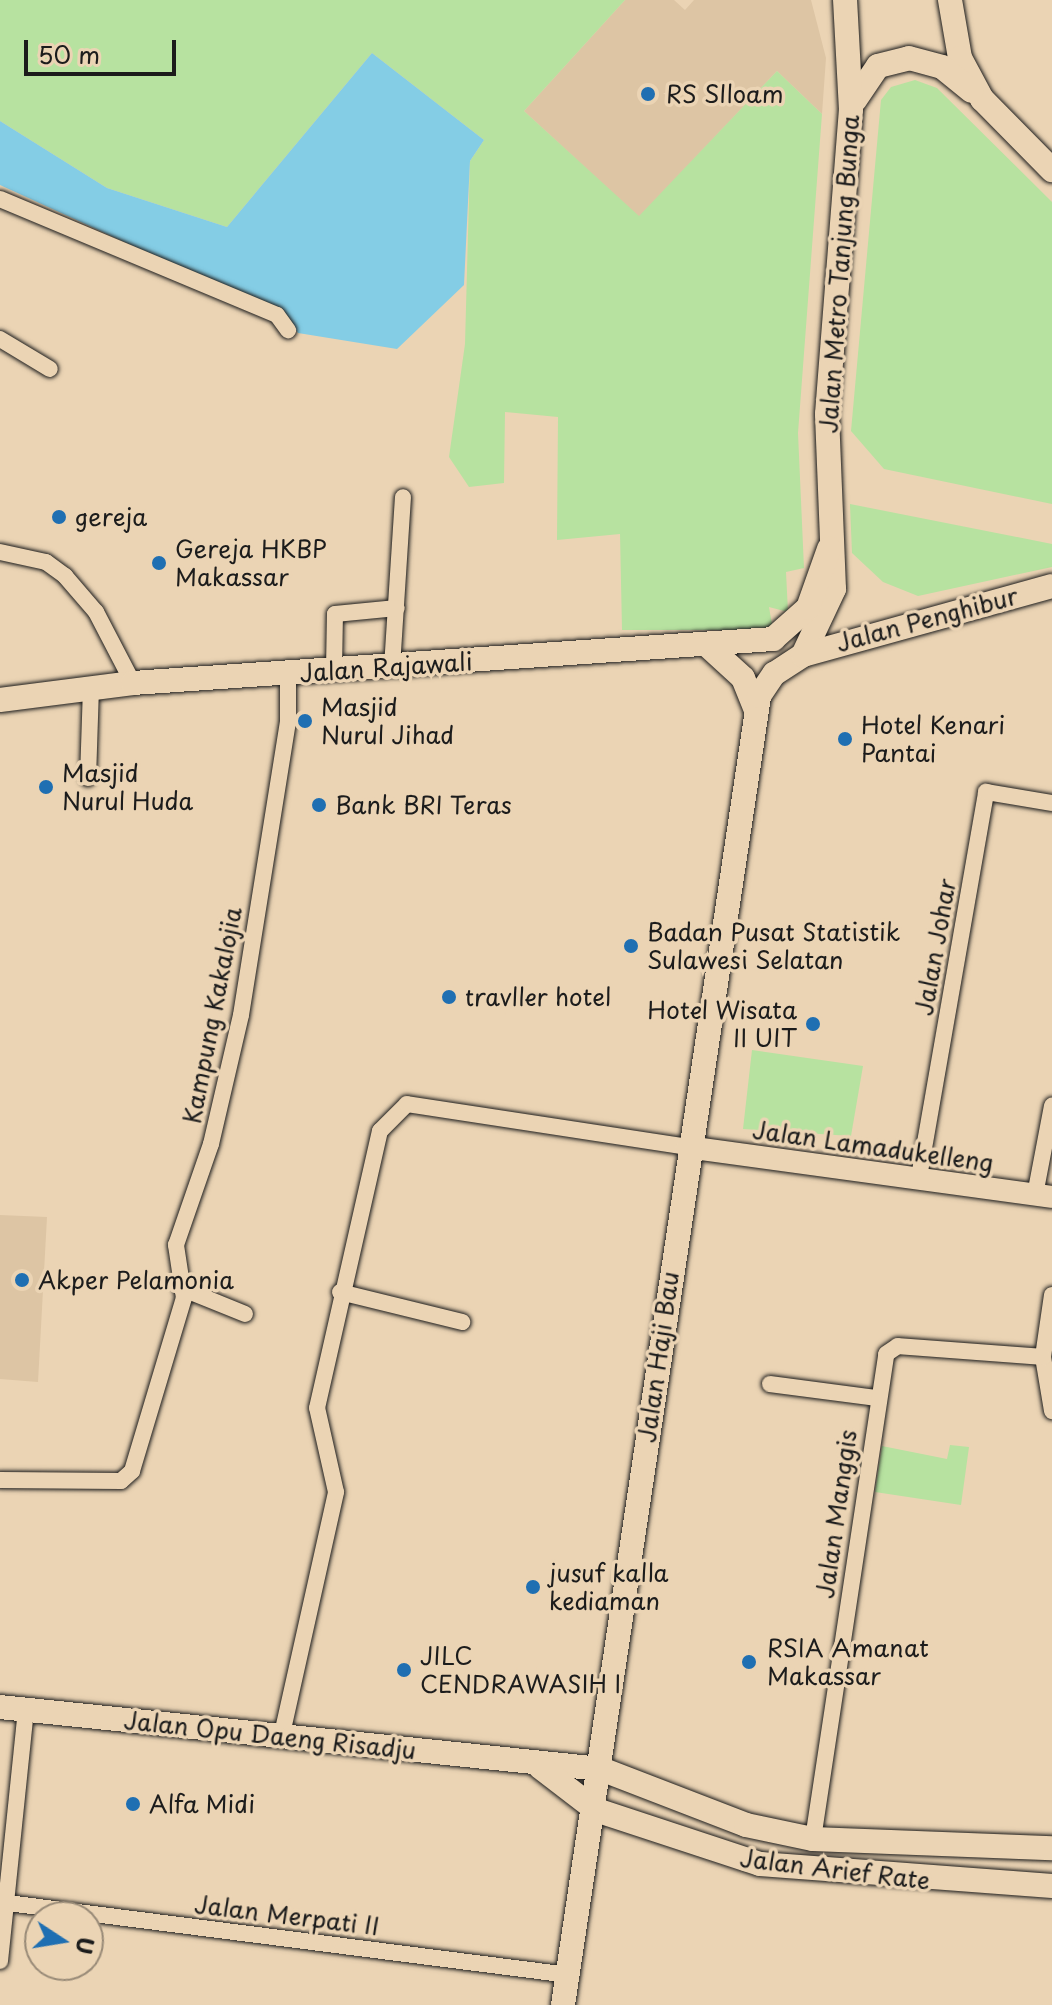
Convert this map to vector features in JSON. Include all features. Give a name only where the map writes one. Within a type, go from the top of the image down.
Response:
[{"type":"main road","name":"Jalan Metro Tanjung Bunga","points":[[803,655],[834,589],[829,549],[827,414],[851,110],[845,0]]},
{"type":"main road","points":[[950,0],[960,58],[982,99]]},
{"type":"main road","points":[[851,110],[870,73],[909,58],[942,67],[982,99],[1052,170]]},
{"type":"main road","name":"Jalan Metro Tanjung Bunga","points":[[773,639],[808,608],[829,549]]},
{"type":"main road","name":"Jalan Penghibur","points":[[803,655],[1052,586]]},
{"type":"main road","name":"Jalan Rajawali","points":[[0,700],[133,683],[708,646],[773,639]]},
{"type":"main road","points":[[708,646],[743,678],[756,710]]},
{"type":"main road","name":"Jalan Haji Bau","points":[[563,2005],[596,1810],[687,1147],[756,710],[774,674],[803,655]]},
{"type":"main road","name":"Jalan Opu Daeng Risadju","points":[[0,1707],[282,1734],[540,1767]]},
{"type":"main road","name":"Jalan Arief Rate","points":[[540,1767],[601,1769],[746,1825],[813,1839],[1052,1848]]},
{"type":"main road","name":"Jalan Arief Rate","points":[[540,1767],[596,1810],[760,1864],[1052,1886]]},
{"type":"street","points":[[0,199],[277,315],[288,330]]},
{"type":"street","points":[[0,339],[50,369]]},
{"type":"street","points":[[392,667],[403,497]]},
{"type":"street","points":[[0,552],[46,562],[65,576],[96,612],[133,683]]},
{"type":"street","points":[[334,670],[335,614],[397,608]]},
{"type":"street","name":"Kampung Kakalojia","points":[[0,1480],[128,1478],[152,1403],[181,1288],[176,1245],[211,1144],[241,1015],[288,722],[288,673]]},
{"type":"street","points":[[88,778],[91,688]]},
{"type":"street","name":"Jalan Johar","points":[[919,1177],[986,792],[1052,803]]},
{"type":"street","points":[[282,1734],[336,1492],[316,1419],[340,1292],[373,1148],[407,1104],[687,1147]]},
{"type":"street","points":[[1044,1196],[1052,1106]]},
{"type":"street","name":"Jalan Lamadukelleng","points":[[687,1147],[1044,1196]]},
{"type":"street","points":[[181,1288],[245,1314]]},
{"type":"street","points":[[340,1292],[462,1322]]},
{"type":"street","points":[[1052,1295],[1043,1357],[1052,1411]]},
{"type":"street","name":"Jalan Manggis","points":[[813,1839],[886,1354],[898,1346],[1043,1357]]},
{"type":"street","points":[[770,1384],[877,1398]]},
{"type":"street","points":[[0,1961],[26,1710]]},
{"type":"street","name":"Jalan Merpati II","points":[[4,1902],[569,1975]]},
{"type":"shaded area","name":"RS SIloam","points":[[625,0],[674,0],[685,10],[694,0],[811,0],[826,58],[822,114],[777,71],[639,217],[524,111]]},
{"type":"shaded area","name":"Akper Pelamonia","points":[[0,1215],[47,1217],[38,1382],[0,1379]]},
{"type":"green space","points":[[0,0],[625,0],[524,111],[639,216],[777,71],[822,114],[798,433],[804,568],[786,572],[788,612],[769,607],[773,630],[622,630],[620,534],[557,540],[558,417],[505,412],[504,483],[469,487],[449,457],[465,344],[470,161],[484,140],[372,53],[227,227],[107,188],[0,121]]},
{"type":"green space","points":[[915,80],[937,88],[1052,202],[1052,504],[884,469],[851,431],[881,100],[891,87]]},
{"type":"green space","points":[[850,504],[1052,544],[1052,567],[918,596],[883,582],[852,553]]},
{"type":"green space","points":[[752,1050],[863,1066],[851,1136],[743,1129]]},
{"type":"green space","points":[[950,1445],[969,1447],[961,1505],[875,1492],[882,1446],[947,1459]]},
{"type":"water","points":[[372,53],[484,140],[470,161],[464,285],[397,349],[298,333],[286,316],[0,185],[0,121],[107,188],[227,227]]},
{"type":"place","name":"RS SIloam","points":[[648,94]]},
{"type":"place","name":"gereja","points":[[59,517]]},
{"type":"place","name":"Gereja HKBP Makassar","points":[[159,563]]},
{"type":"place","name":"Masjid Nurul Jihad","points":[[305,721]]},
{"type":"place","name":"Hotel Kenari Pantai","points":[[845,739]]},
{"type":"place","name":"Masjid Nurul Huda","points":[[46,787]]},
{"type":"place","name":"Bank BRI Teras","points":[[319,805]]},
{"type":"place","name":"Badan Pusat Statistik Sulawesi Selatan","points":[[631,946]]},
{"type":"place","name":"travller hotel","points":[[449,997]]},
{"type":"place","name":"Hotel Wisata II UIT","points":[[813,1024]]},
{"type":"place","name":"Akper Pelamonia","points":[[22,1280]]},
{"type":"place","name":"jusuf kalla kediaman","points":[[533,1587]]},
{"type":"place","name":"RSIA Amanat Makassar","points":[[749,1662]]},
{"type":"place","name":"JILC CENDRAWASIH I","points":[[404,1670]]},
{"type":"place","name":"Alfa Midi","points":[[133,1804]]}]
